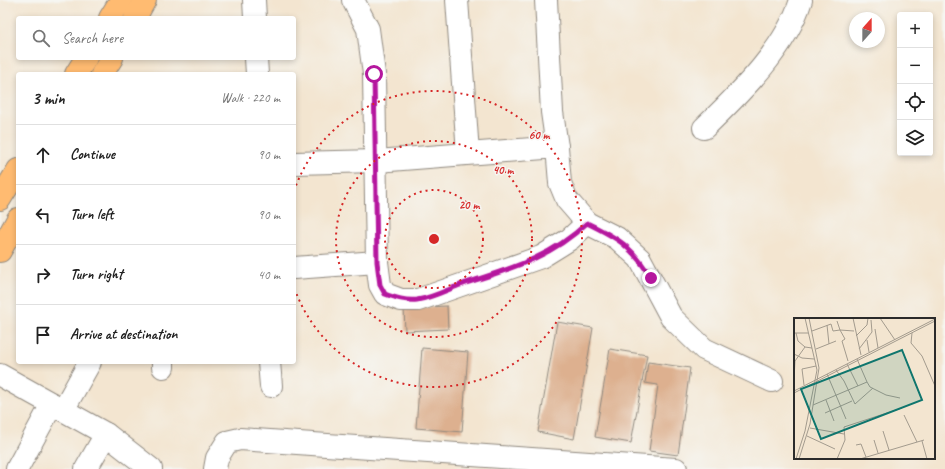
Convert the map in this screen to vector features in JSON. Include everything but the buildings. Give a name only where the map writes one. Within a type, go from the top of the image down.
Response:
[{"type":"main road","points":[[111,16],[121,0]]},
{"type":"main road","points":[[136,16],[145,0]]},
{"type":"main road","points":[[77,72],[85,60]]},
{"type":"main road","points":[[103,72],[111,60]]},
{"type":"main road","points":[[0,199],[16,173]]},
{"type":"main road","points":[[0,251],[16,223]]},
{"type":"street","points":[[254,0],[254,16]]},
{"type":"street","points":[[353,0],[368,29],[374,74],[377,161],[377,262],[380,285],[385,294],[401,300],[418,300],[541,257],[570,239],[587,223]]},
{"type":"street","points":[[457,0],[468,153]]},
{"type":"street","points":[[546,0],[552,112],[560,183],[567,200],[587,223],[617,238],[640,259],[671,317],[704,349],[772,381]]},
{"type":"street","points":[[704,128],[728,105],[784,39],[795,19],[801,0]]},
{"type":"street","points":[[256,60],[257,72]]},
{"type":"street","points":[[296,164],[377,161],[468,153],[557,148]]},
{"type":"street","points":[[296,268],[377,262]]},
{"type":"street","points":[[17,469],[89,364]]},
{"type":"street","points":[[270,364],[271,386]]},
{"type":"street","points":[[0,375],[106,434],[151,469]]},
{"type":"street","points":[[86,469],[106,434]]},
{"type":"street","points":[[216,469],[217,458],[227,442],[240,439],[676,469]]},
{"type":"route","points":[[374,74],[377,161],[377,262],[380,285],[385,294],[401,300],[418,300],[500,272],[541,257],[570,239],[587,223],[617,238],[640,259],[651,278]]}]
